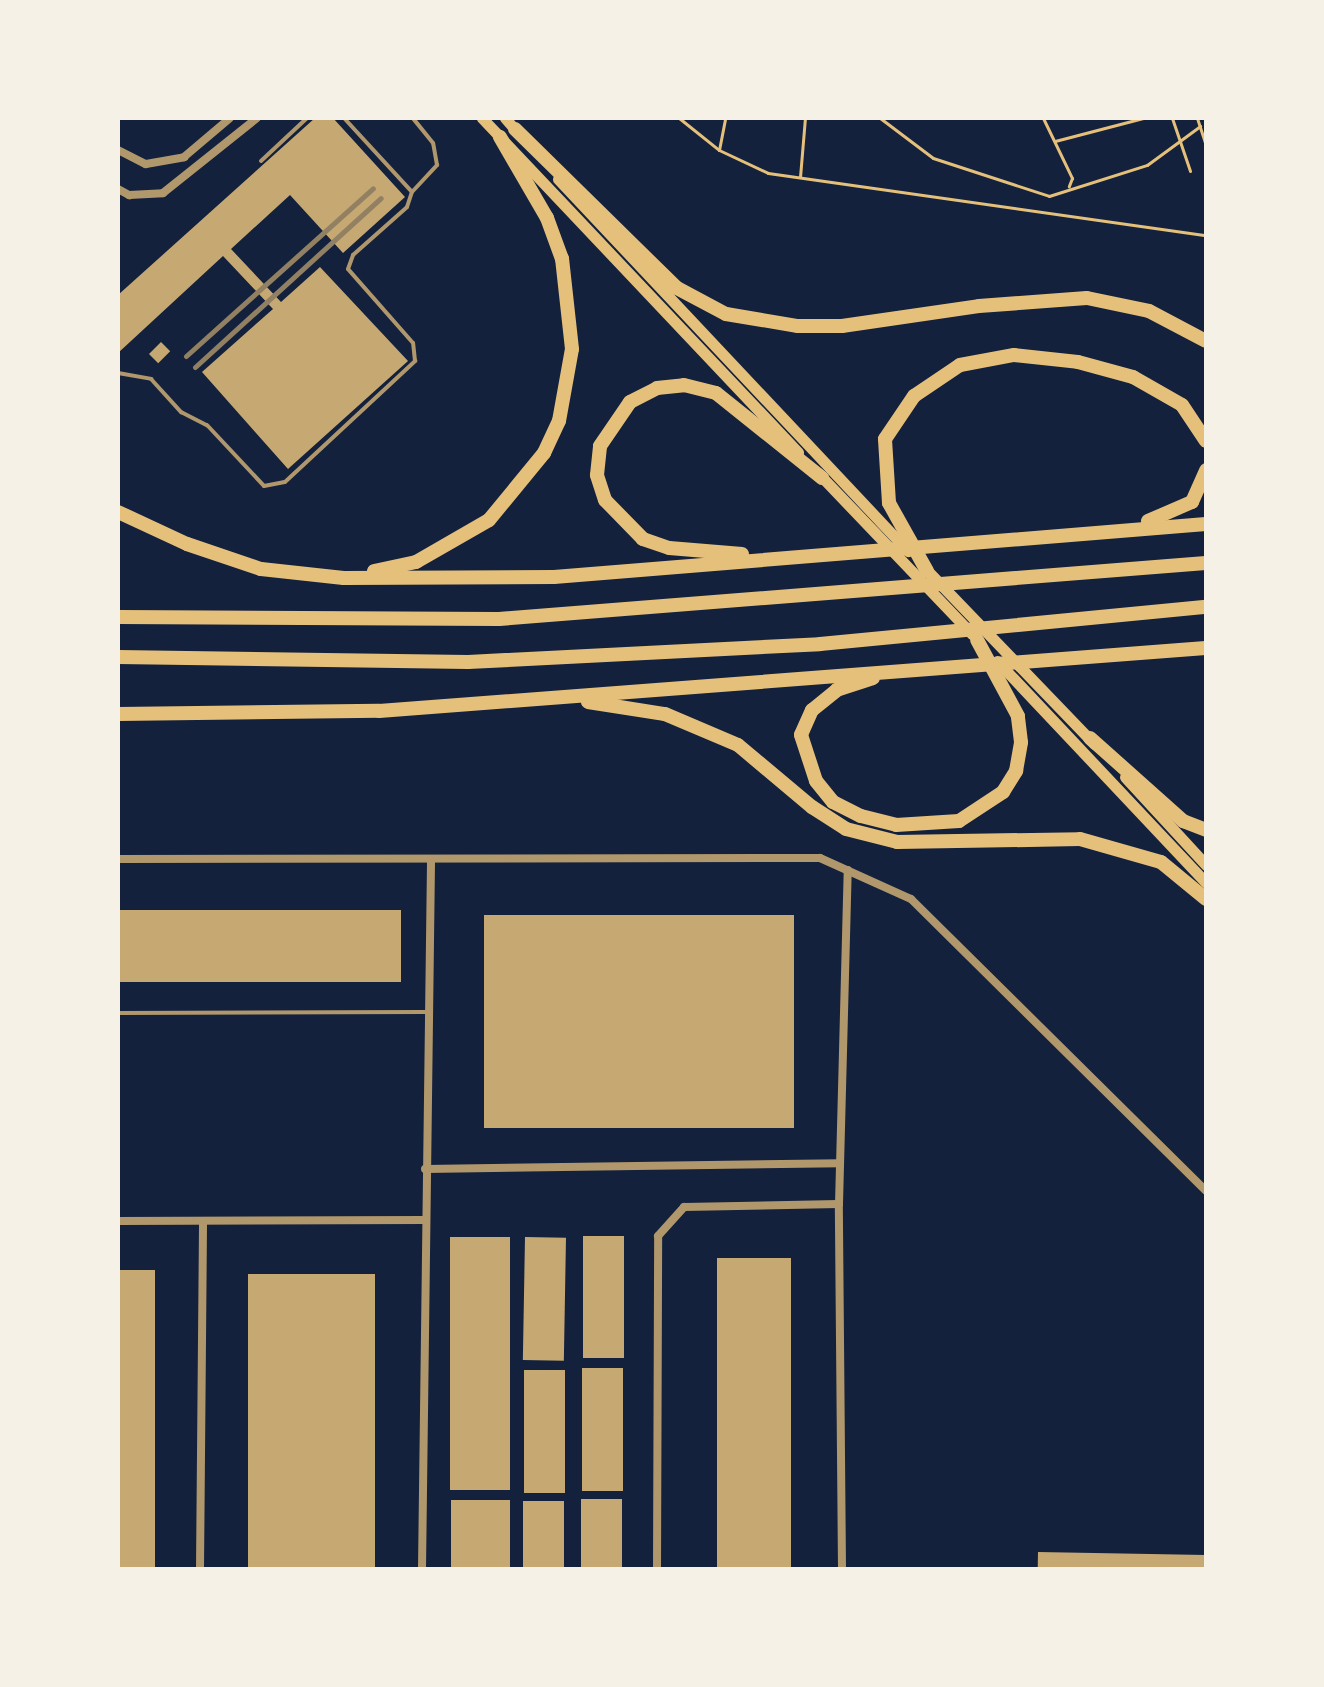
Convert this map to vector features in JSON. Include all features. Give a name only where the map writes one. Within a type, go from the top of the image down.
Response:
[{"type":"highway","points":[[510,124],[677,288],[726,314],[798,326],[842,326],[979,306],[1087,298],[1149,311],[1206,341]]},
{"type":"highway","points":[[344,578],[416,562],[489,520],[544,453],[559,421],[572,349],[562,259],[547,218],[500,137]]},
{"type":"highway","points":[[927,571],[889,503],[885,439],[914,396],[960,365],[1014,355],[1078,362],[1133,377],[1182,405],[1206,441]]},
{"type":"highway","points":[[783,557],[669,548],[643,539],[605,500],[597,475],[600,446],[611,424],[630,402],[657,388],[684,385],[705,391],[740,408],[822,478]]},
{"type":"highway","points":[[1128,527],[1192,502],[1206,470]]},
{"type":"highway","points":[[118,512],[187,544],[261,569],[344,578],[554,577],[992,538],[1206,524]]},
{"type":"highway","points":[[118,617],[469,621],[1206,563]]},
{"type":"highway","points":[[118,657],[468,662],[900,636],[1206,607]]},
{"type":"highway","points":[[897,671],[837,690],[812,710],[801,735],[805,760],[833,802],[861,816],[896,825],[959,821],[1003,792],[1016,771],[1021,742],[1018,716],[977,640]]},
{"type":"highway","points":[[118,714],[379,711],[1206,648]]},
{"type":"highway","points":[[1143,653],[1206,656]]},
{"type":"highway","points":[[564,698],[665,714],[738,745],[812,807],[846,829],[897,842],[1080,839],[1161,862],[1206,899]]},
{"type":"highway","points":[[1090,738],[1183,821],[1206,830]]},
{"type":"main road","points":[[482,118],[1206,883]]},
{"type":"main road","points":[[510,124],[1206,865]]},
{"type":"street","points":[[118,150],[146,164],[184,157],[230,118]]},
{"type":"street","points":[[118,189],[129,195],[163,193],[257,118]]},
{"type":"street","points":[[118,859],[820,858],[911,899],[1129,1109],[1206,1191]]},
{"type":"street","points":[[422,1569],[425,1012],[431,859]]},
{"type":"street","points":[[842,1569],[839,1204],[848,870]]},
{"type":"street","points":[[425,1169],[840,1163]]},
{"type":"street","points":[[1191,1178],[1206,1180]]},
{"type":"street","points":[[657,1569],[658,1236],[684,1207],[839,1204]]},
{"type":"street","points":[[118,1221],[425,1220]]},
{"type":"street","points":[[200,1569],[203,1222]]},
{"type":"lane","points":[[261,161],[307,118]]},
{"type":"lane","points":[[118,373],[151,379],[181,412],[207,425],[264,486],[285,482],[415,361],[413,343],[348,269],[353,255],[413,200],[412,192],[344,118]]},
{"type":"lane","points":[[412,192],[433,172],[437,154],[413,118]]},
{"type":"lane","points":[[118,1013],[425,1012]]},
{"type":"path","points":[[679,118],[719,150],[768,173],[1206,235]]},
{"type":"path","points":[[719,150],[725,118]]},
{"type":"path","points":[[800,177],[805,118]]},
{"type":"path","points":[[880,118],[933,158],[1018,189],[1049,196],[1069,186],[1147,165],[1180,144],[1200,126]]},
{"type":"path","points":[[1043,118],[1072,178],[1069,186]]},
{"type":"path","points":[[1108,118],[1110,126]]},
{"type":"path","points":[[1055,141],[1143,118]]},
{"type":"path","points":[[1172,118],[1190,171]]},
{"type":"path","points":[[1197,118],[1206,146]]},
{"type":"building","points":[[315,118],[333,118],[405,197],[343,253],[290,195],[231,249],[281,302],[320,267],[408,361],[288,469],[202,372],[273,309],[223,256],[118,353],[118,295]]},
{"type":"building","points":[[161,342],[170,351],[158,363],[149,354]]},
{"type":"building","points":[[118,910],[401,910],[401,982],[118,982]]},
{"type":"building","points":[[484,915],[794,915],[794,1128],[484,1128]]},
{"type":"building","points":[[583,1236],[624,1236],[624,1358],[583,1358]]},
{"type":"building","points":[[450,1237],[510,1237],[510,1490],[450,1490]]},
{"type":"building","points":[[525,1237],[566,1238],[564,1361],[523,1360]]},
{"type":"building","points":[[717,1258],[791,1258],[791,1569],[717,1569]]},
{"type":"building","points":[[118,1270],[155,1270],[155,1569],[118,1569]]},
{"type":"building","points":[[248,1274],[375,1274],[375,1569],[248,1569]]},
{"type":"building","points":[[582,1368],[623,1368],[623,1491],[582,1491]]},
{"type":"building","points":[[524,1370],[565,1370],[565,1493],[524,1493]]},
{"type":"building","points":[[581,1499],[622,1499],[622,1569],[581,1569]]},
{"type":"building","points":[[451,1500],[510,1500],[510,1569],[451,1569]]},
{"type":"building","points":[[523,1501],[564,1501],[564,1569],[523,1569]]},
{"type":"building","points":[[1038,1552],[1206,1555],[1206,1569],[1038,1569]]},
{"type":"railway","points":[[186,356],[373,188]]},
{"type":"railway","points":[[195,367],[381,198]]}]
